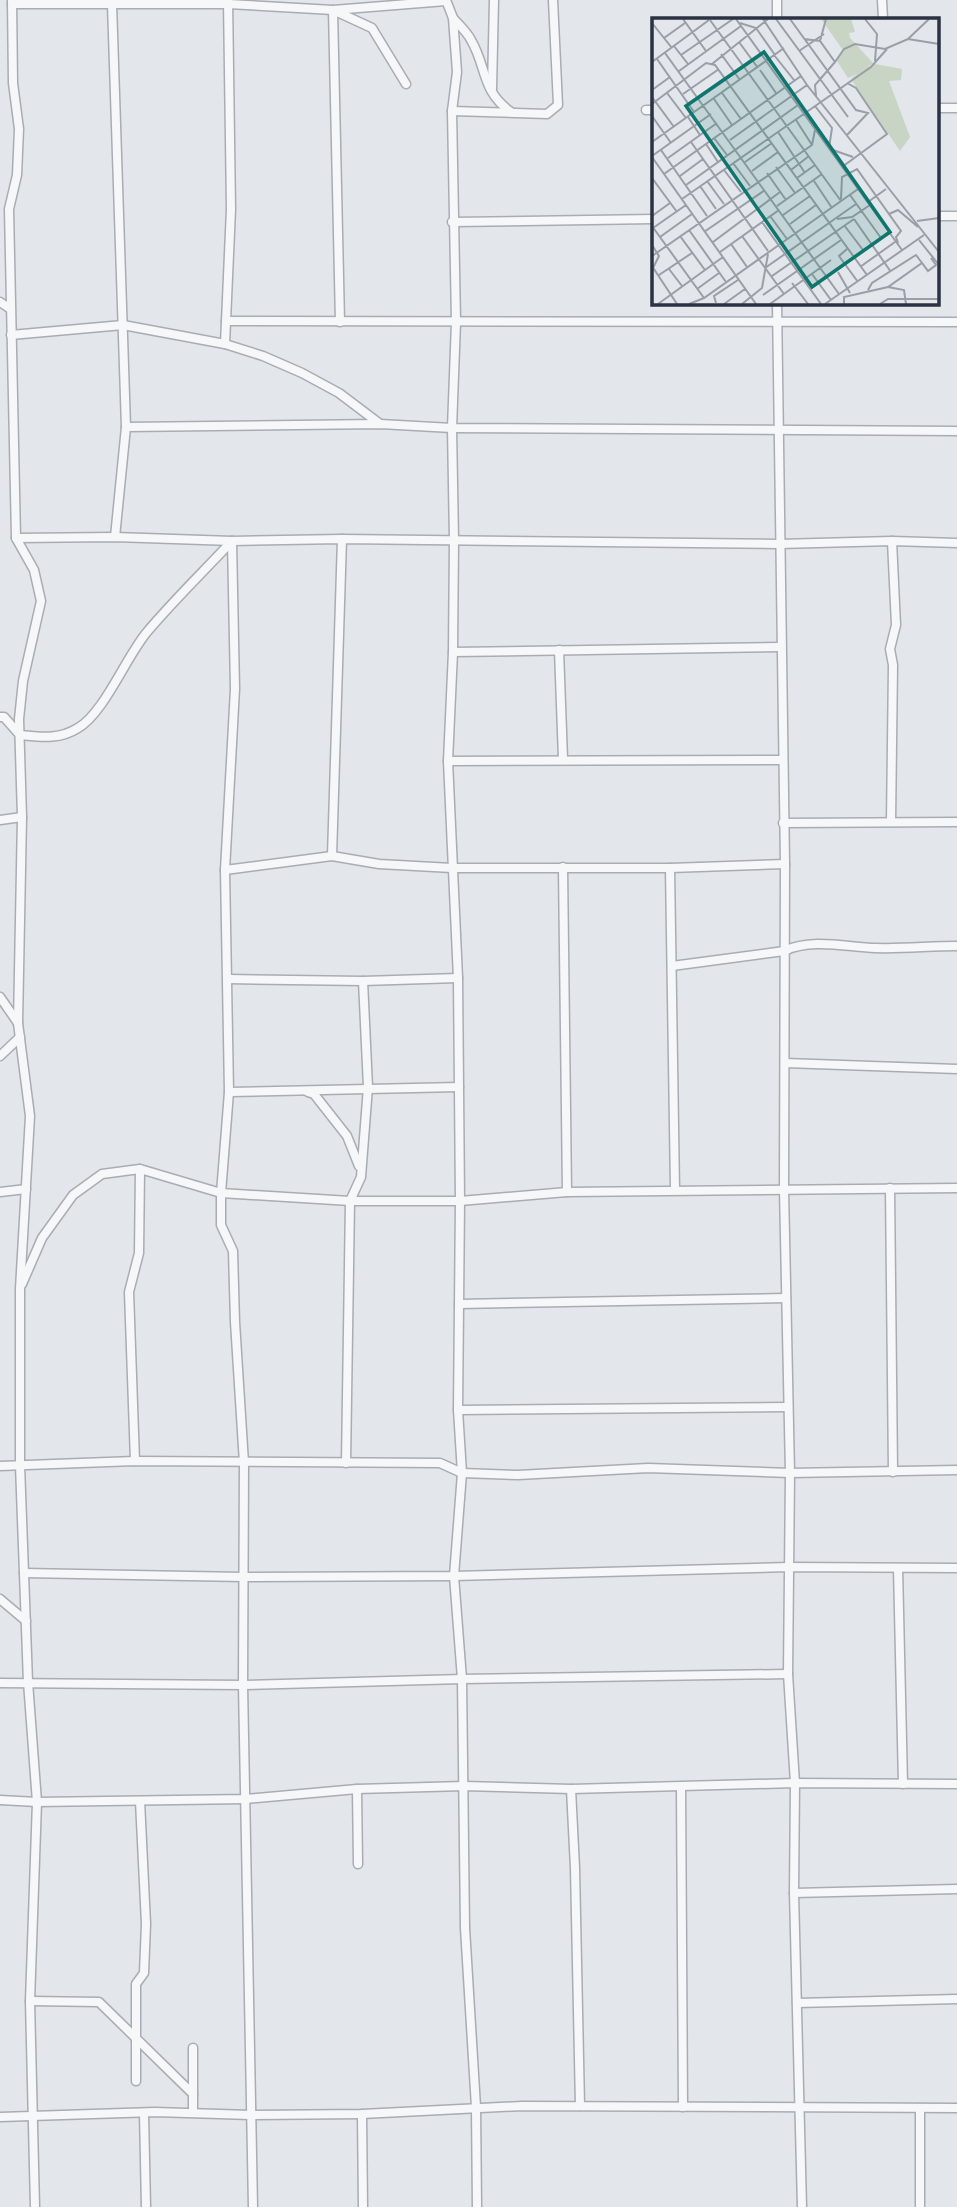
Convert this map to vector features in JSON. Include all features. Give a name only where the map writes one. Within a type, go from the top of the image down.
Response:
[{"type":"street","points":[[35,2207],[30,2001],[37,1802],[28,1682],[20,1465],[20,1289],[30,1116],[18,1023],[22,817],[19,719],[23,681],[41,601],[34,570],[16,538],[9,308],[9,209],[17,175],[19,129],[13,83],[12,2],[228,2],[333,10],[446,0],[453,18],[457,72],[452,111],[452,222],[456,322],[452,428],[453,652],[448,761],[458,978],[458,1410],[462,1473],[454,1576],[462,1679],[464,1928],[476,2107],[477,2207]]},
{"type":"street","points":[[492,92],[494,0]]},
{"type":"street","points":[[452,111],[547,114],[558,105],[553,0]]},
{"type":"street","points":[[776,0],[777,18]]},
{"type":"street","points":[[882,0],[883,18]]},
{"type":"street","points":[[225,344],[231,209],[228,2]]},
{"type":"street","points":[[112,4],[126,427],[115,537]]},
{"type":"street","points":[[333,10],[372,28],[406,84]]},
{"type":"street","points":[[333,10],[340,322]]},
{"type":"street","points":[[453,18],[471,40],[484,78],[499,104],[511,112]]},
{"type":"street","points":[[452,222],[652,219]]},
{"type":"street","points":[[0,302],[9,308]]},
{"type":"street","points":[[776,304],[785,864],[784,1189],[790,1473],[788,1674],[795,1783],[794,1893],[802,2207]]},
{"type":"street","points":[[226,321],[957,322]]},
{"type":"street","points":[[11,335],[123,325],[225,344],[263,356],[302,373],[339,393],[380,424]]},
{"type":"street","points":[[0,380],[12,380]]},
{"type":"street","points":[[126,427],[380,424],[452,428],[957,431]]},
{"type":"street","points":[[16,538],[779,544],[957,542]]},
{"type":"street","points":[[332,856],[342,539]]},
{"type":"street","points":[[0,717],[4,717],[20,735],[63,736],[81,727],[97,709],[146,633],[232,541]]},
{"type":"street","points":[[232,541],[235,689],[225,870],[229,1092],[221,1226],[233,1251],[244,1463],[243,1685],[253,2207]]},
{"type":"street","points":[[891,822],[893,665],[890,649],[896,625],[892,541]]},
{"type":"street","points":[[453,652],[780,646]]},
{"type":"street","points":[[559,650],[563,759]]},
{"type":"street","points":[[448,761],[782,760]]},
{"type":"street","points":[[0,820],[22,817]]},
{"type":"street","points":[[783,823],[957,822]]},
{"type":"street","points":[[225,870],[332,856],[379,864],[452,868],[670,868],[785,864]]},
{"type":"street","points":[[563,867],[567,1192]]},
{"type":"street","points":[[670,868],[675,1191]]},
{"type":"street","points":[[672,966],[784,951],[809,944],[875,948],[957,946]]},
{"type":"street","points":[[228,979],[363,981],[458,978]]},
{"type":"street","points":[[346,1462],[350,1201],[361,1177],[368,1087],[363,981]]},
{"type":"street","points":[[0,997],[18,1023]]},
{"type":"street","points":[[0,1056],[20,1037]]},
{"type":"street","points":[[785,1063],[957,1069]]},
{"type":"street","points":[[229,1092],[459,1087]]},
{"type":"street","points":[[302,1091],[314,1094],[347,1136],[360,1169]]},
{"type":"street","points":[[20,1289],[42,1238],[73,1195],[103,1174],[140,1169],[221,1194],[350,1201],[460,1201],[567,1192],[957,1188]]},
{"type":"street","points":[[135,1461],[130,1292],[139,1253],[140,1169]]},
{"type":"street","points":[[890,1188],[893,1472]]},
{"type":"street","points":[[0,1192],[26,1189]]},
{"type":"street","points":[[459,1304],[786,1298]]},
{"type":"street","points":[[458,1410],[788,1407]]},
{"type":"street","points":[[0,1466],[135,1461],[440,1463],[462,1473],[518,1475],[648,1468],[790,1473],[957,1470]]},
{"type":"street","points":[[24,1573],[243,1577],[454,1576],[788,1567],[957,1568]]},
{"type":"street","points":[[898,1568],[903,1784]]},
{"type":"street","points":[[0,1599],[26,1621]]},
{"type":"street","points":[[0,1683],[243,1685],[788,1674]]},
{"type":"street","points":[[0,1800],[37,1802],[246,1799],[358,1789],[464,1786],[571,1789],[795,1783],[957,1784]]},
{"type":"street","points":[[681,1787],[683,2107]]},
{"type":"street","points":[[358,1789],[358,1864]]},
{"type":"street","points":[[571,1789],[580,2106]]},
{"type":"street","points":[[136,2081],[136,1984],[144,1973],[145,1937],[140,1801]]},
{"type":"street","points":[[794,1893],[957,1889]]},
{"type":"street","points":[[797,2003],[957,1999]]},
{"type":"street","points":[[30,2001],[99,2002],[193,2094]]},
{"type":"street","points":[[193,2048],[193,2112]]},
{"type":"street","points":[[0,2117],[193,2112],[251,2115],[362,2114],[476,2107],[580,2106],[957,2108]]},
{"type":"street","points":[[920,2109],[920,2207]]},
{"type":"street","points":[[144,2113],[146,2207]]},
{"type":"street","points":[[362,2114],[363,2207]]}]
